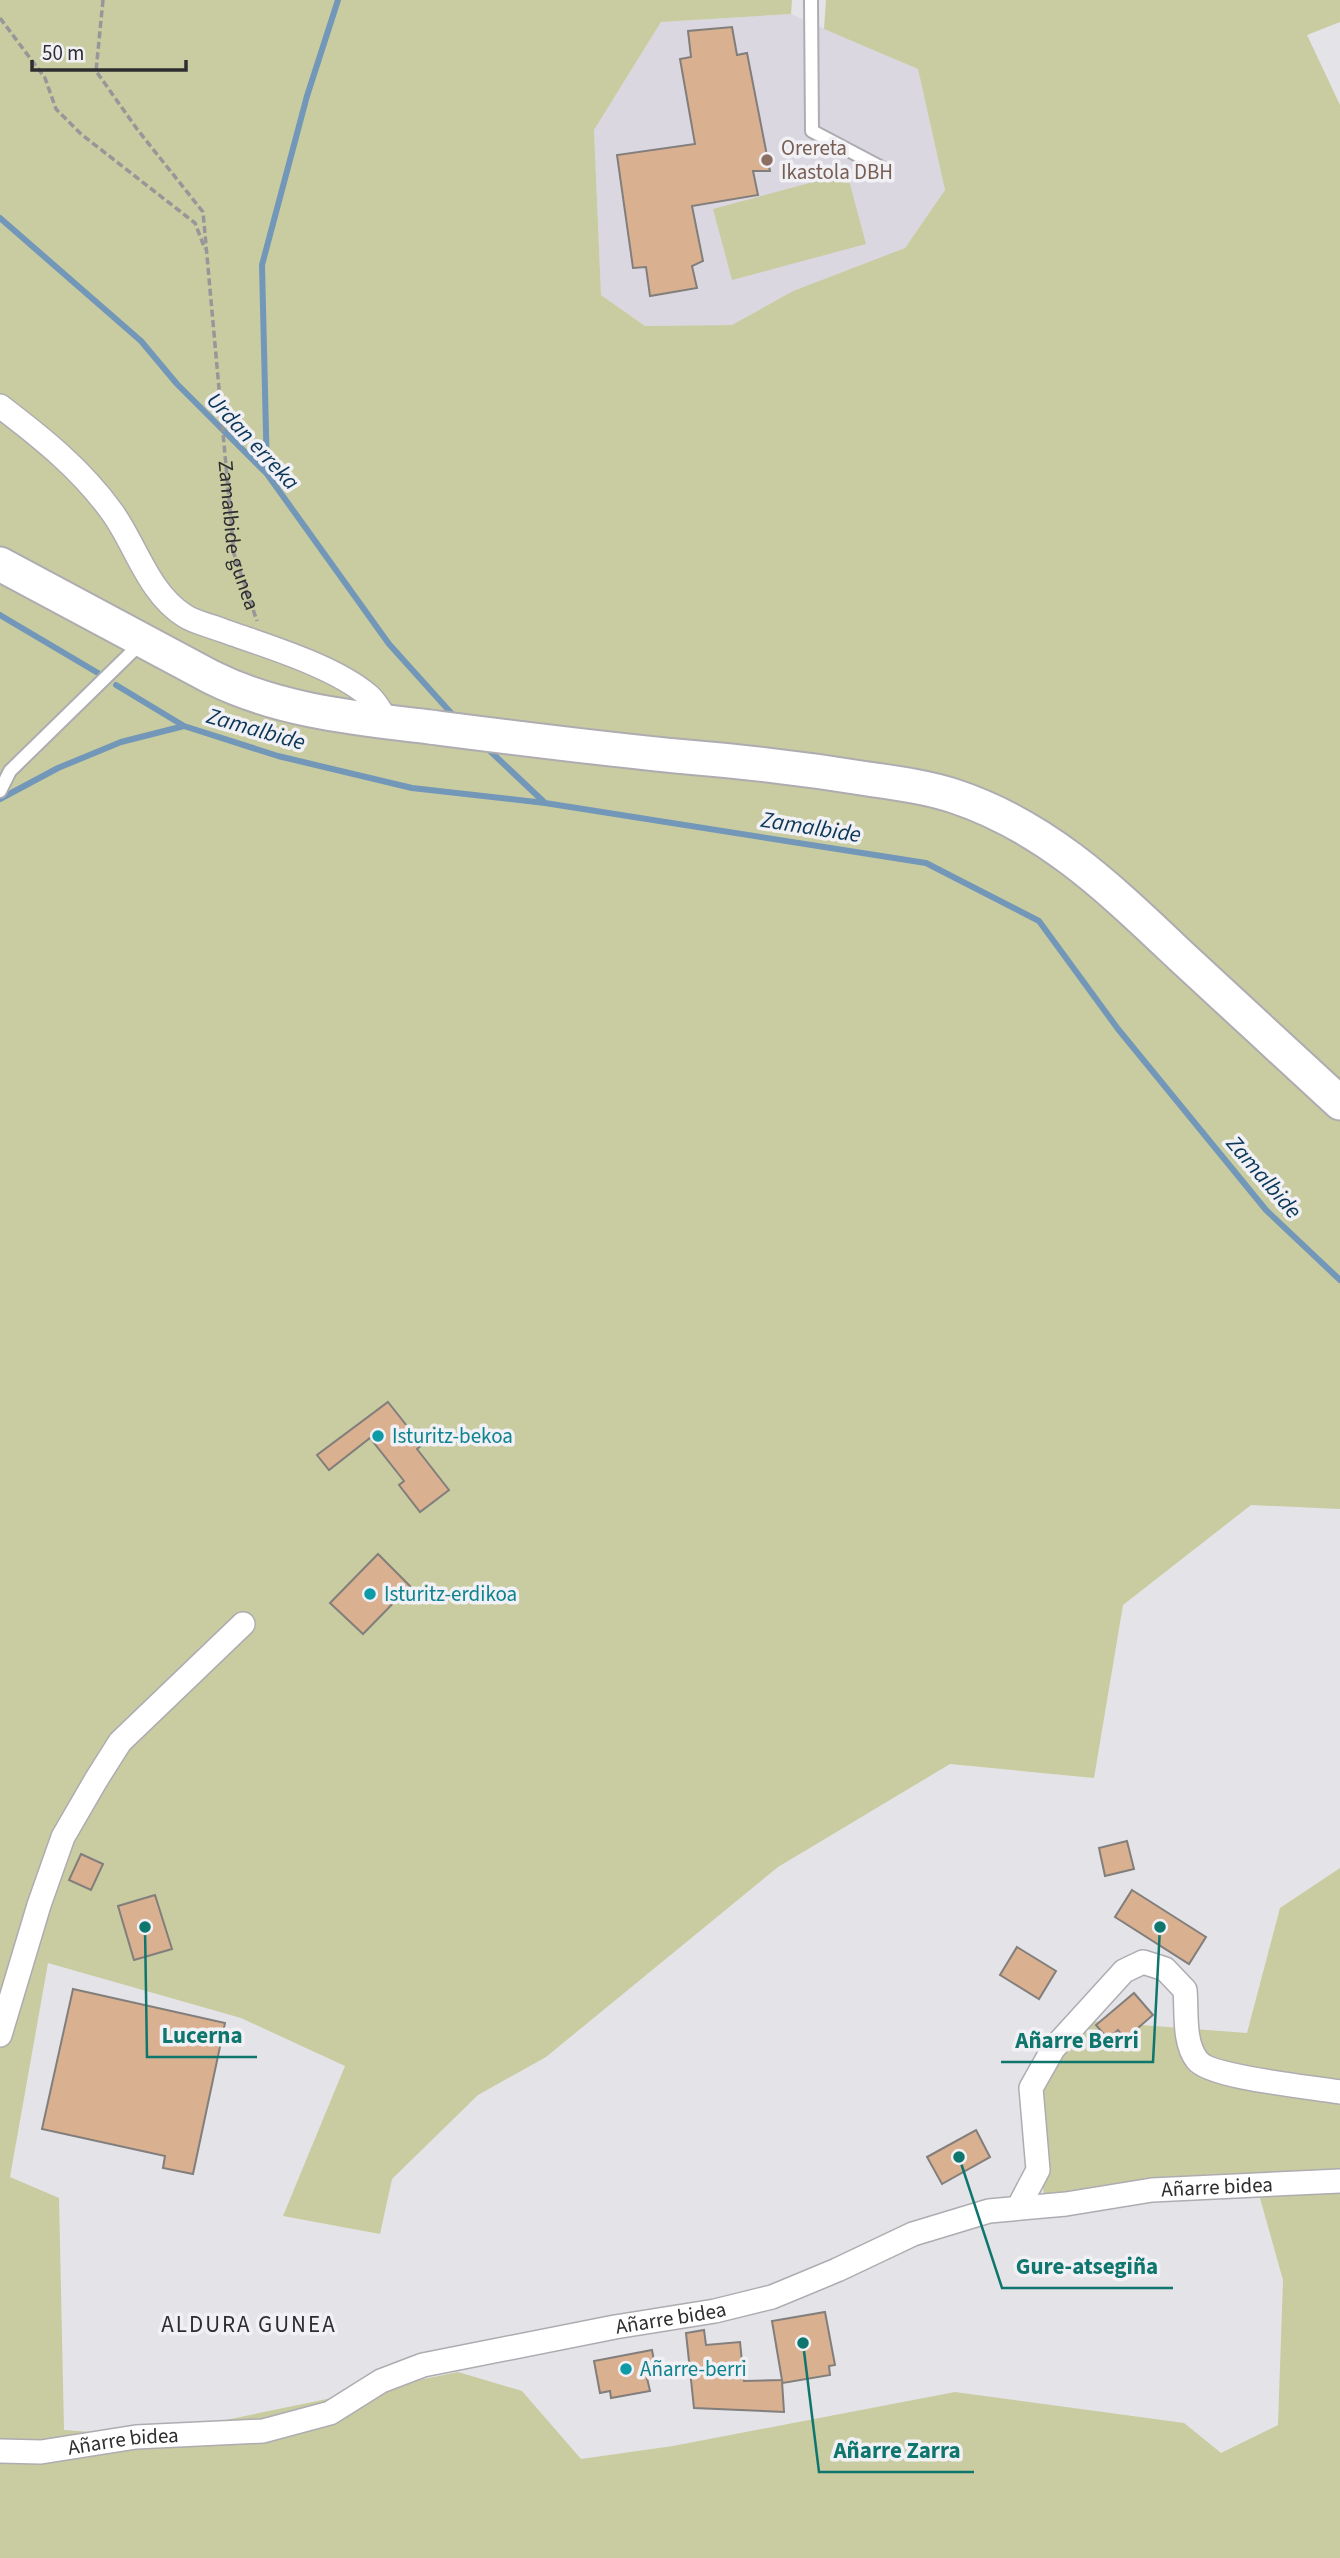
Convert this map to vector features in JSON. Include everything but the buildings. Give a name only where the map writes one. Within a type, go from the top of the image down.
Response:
[{"type":"main road","points":[[0,564],[241,692],[307,709],[387,722],[636,752],[787,766],[890,782],[954,796],[1018,824],[1052,843],[1097,878],[1340,1103]]},
{"type":"street","name":"Zamalbide gunea","points":[[0,406],[48,443],[84,477],[114,514],[141,564],[166,599],[185,616],[267,647],[355,685],[372,698],[387,722]]},
{"type":"street","points":[[0,2035],[38,1905],[63,1838],[96,1780],[120,1742],[243,1624]]},
{"type":"street","points":[[1018,2208],[1038,2170],[1031,2088],[1053,2049],[1124,1971],[1143,1962],[1165,1969],[1185,1990],[1188,2039],[1197,2061],[1217,2072],[1340,2092]]},
{"type":"street","name":"Añarre bidea","points":[[0,2451],[41,2452],[136,2437],[263,2431],[330,2413],[381,2381],[424,2365],[715,2311],[772,2297],[913,2234],[989,2211],[1066,2204],[1152,2190],[1340,2181]]},
{"type":"lane","points":[[811,0],[812,131],[884,169]]},
{"type":"lane","points":[[0,791],[5,768],[143,641]]},
{"type":"path","name":"Zamalbide gunea","points":[[103,0],[96,71],[137,129],[203,212],[234,554],[267,647]]},
{"type":"path","name":"Zamalbide gunea","points":[[0,18],[45,78],[55,109],[81,134],[195,223],[207,253]]},
{"type":"shaded area","name":"Orereta Ikastola DBH","points":[[791,14],[918,69],[945,190],[905,248],[793,291],[732,325],[645,326],[601,295],[594,130],[661,22]]},
{"type":"green space","points":[[0,0],[792,0],[791,14],[661,22],[594,130],[601,295],[645,326],[732,325],[793,291],[905,248],[945,190],[918,69],[824,29],[826,0],[1340,0],[1340,22],[1307,35],[1340,105],[1340,1509],[1251,1505],[1123,1605],[1094,1778],[950,1764],[778,1867],[546,2057],[478,2095],[392,2179],[380,2234],[283,2216],[345,2066],[241,2018],[48,1963],[10,2177],[59,2198],[64,2430],[148,2436],[458,2372],[522,2391],[581,2459],[673,2446],[955,2392],[1184,2423],[1221,2453],[1278,2425],[1283,2280],[1258,2191],[1045,2207],[1034,2093],[1076,2020],[1247,2033],[1280,1908],[1340,1868],[1340,2558],[0,2558]]},
{"type":"green space","points":[[847,173],[866,244],[732,280],[713,209]]},
{"type":"waterway","points":[[267,474],[262,265],[307,96],[338,0]]},
{"type":"waterway","name":"Urdan erreka","points":[[0,218],[141,341],[177,384],[267,474],[389,644],[452,714]]},
{"type":"waterway","name":"Zamalbide","points":[[0,615],[98,673]]},
{"type":"waterway","name":"Zamalbide","points":[[116,685],[184,726],[278,756],[412,788],[545,803],[926,863],[1039,921],[1118,1029],[1266,1210],[1340,1280]]},
{"type":"waterway","points":[[0,799],[58,768],[121,742],[184,726]]},
{"type":"waterway","name":"Urdan erreka","points":[[490,751],[544,802]]},
{"type":"place","name":"Orereta Ikastola DBH","points":[[767,160]]},
{"type":"place","name":"Isturitz-bekoa","points":[[378,1436]]},
{"type":"place","name":"Isturitz-erdikoa","points":[[370,1594]]},
{"type":"place","name":"Lucerna","points":[[145,1927]]},
{"type":"place","name":"Añarre Berri","points":[[1160,1927]]},
{"type":"place","name":"Gure-atsegiña","points":[[959,2157]]},
{"type":"place","name":"Añarre Zarra","points":[[803,2343]]},
{"type":"place","name":"Añarre-berri","points":[[626,2369]]},
{"type":"district","name":"ALDURA GUNEA","points":[[249,2324]]}]
